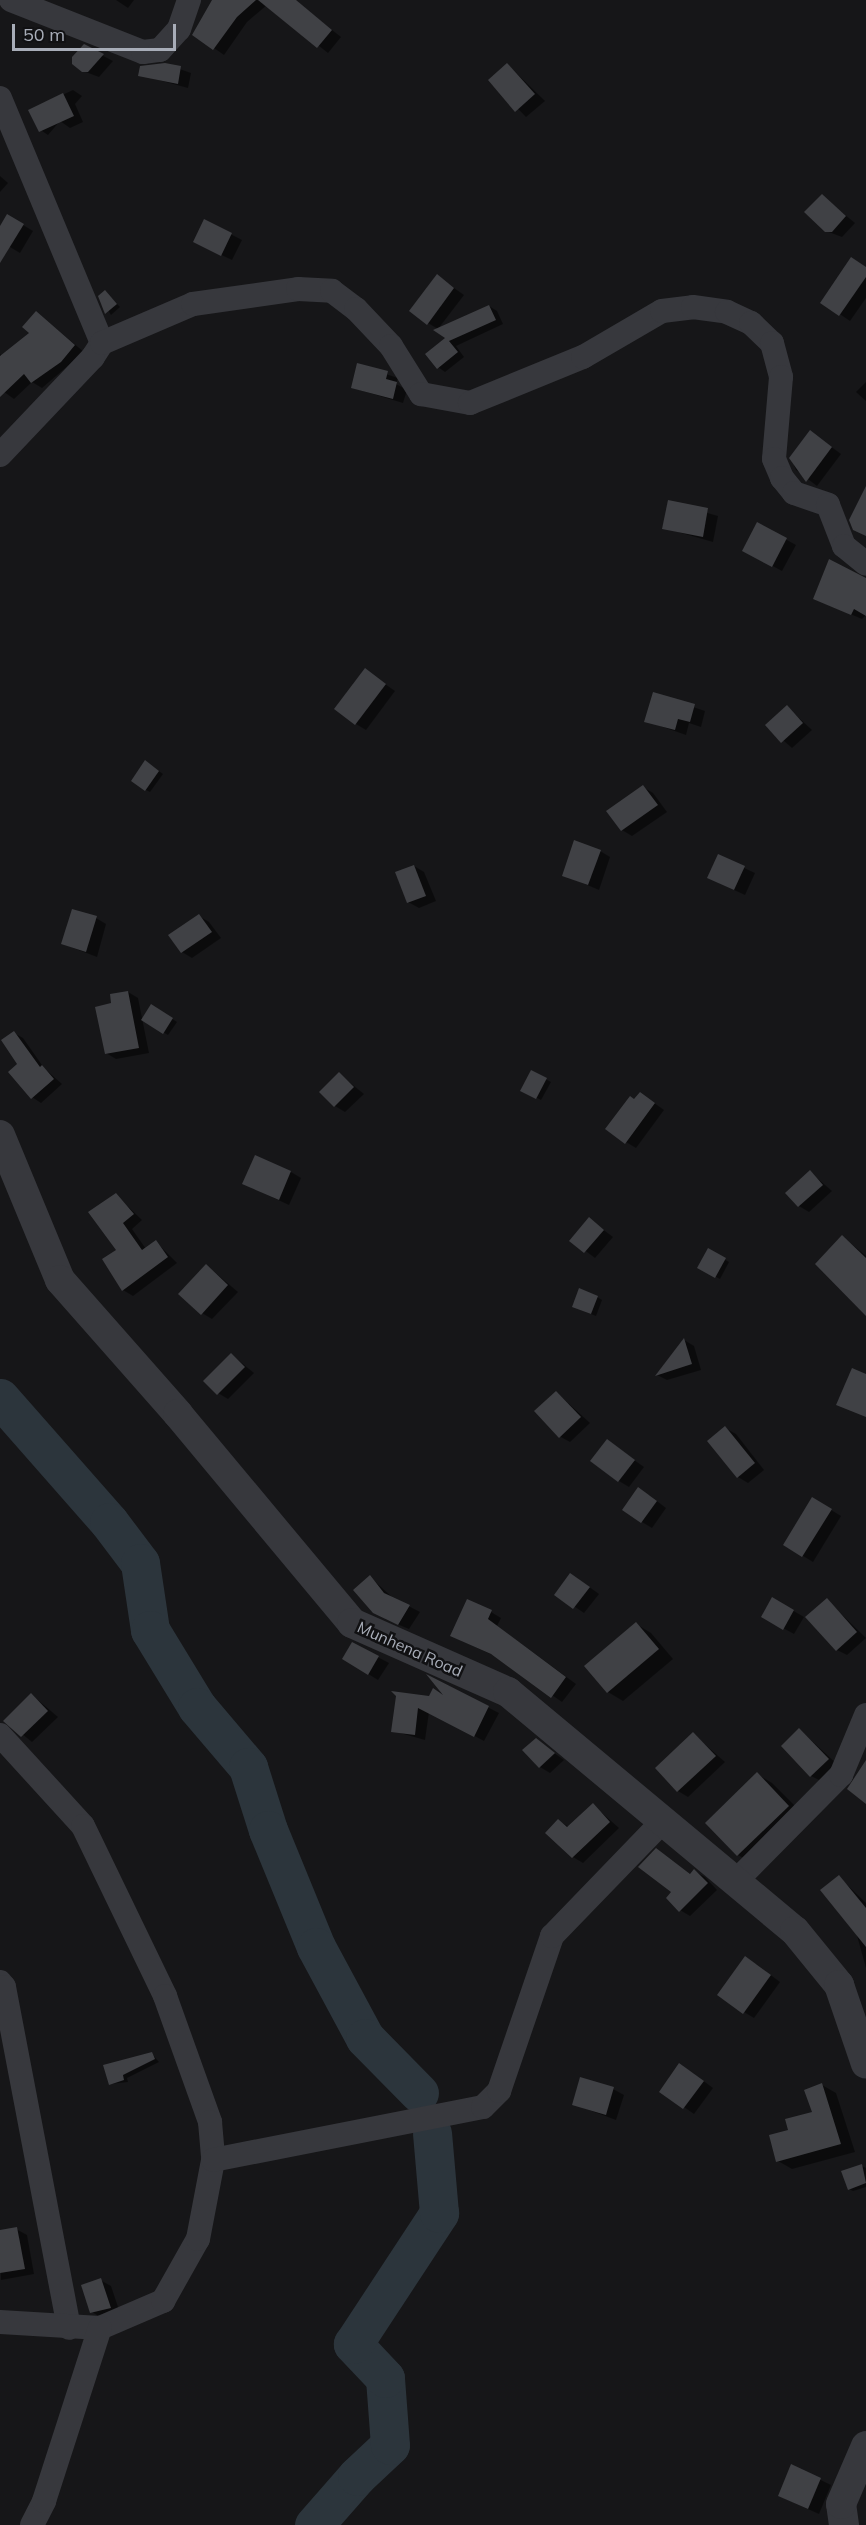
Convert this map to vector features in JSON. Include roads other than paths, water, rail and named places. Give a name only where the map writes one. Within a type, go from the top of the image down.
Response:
[{"type":"street","points":[[11,0],[143,52],[159,50],[179,29],[189,0]]},
{"type":"street","points":[[0,98],[102,343]]},
{"type":"street","points":[[0,455],[93,357],[102,343],[193,304],[298,289],[332,291],[356,309],[391,346],[421,394],[470,403],[583,357],[662,311],[693,307],[727,312],[751,323],[772,343],[781,377],[774,459],[782,478],[794,493],[828,505],[844,546],[866,564]]},
{"type":"street","name":"Munhena Road","points":[[0,1135],[60,1280],[178,1414],[352,1623],[508,1692],[795,1931],[839,1985],[866,2064]]},
{"type":"street","points":[[735,1882],[841,1775],[866,1715]]},
{"type":"street","points":[[0,1735],[84,1826],[165,1996],[210,2122],[213,2160],[198,2239],[162,2301],[100,2328],[69,2328],[0,2322]]},
{"type":"street","points":[[213,2160],[483,2107],[499,2091],[552,1936],[662,1822]]},
{"type":"street","points":[[0,1982],[4,1987],[69,2328]]},
{"type":"street","points":[[32,2525],[44,2501],[100,2328]]},
{"type":"street","points":[[844,2525],[841,2504],[866,2446]]},
{"type":"waterway","points":[[0,1398],[109,1522],[140,1563],[150,1630],[197,1707],[248,1767],[268,1830],[316,1947],[365,2038],[419,2093]]},
{"type":"waterway","points":[[314,2525],[357,2476],[390,2445],[385,2378],[353,2344],[439,2213],[432,2133]]}]
